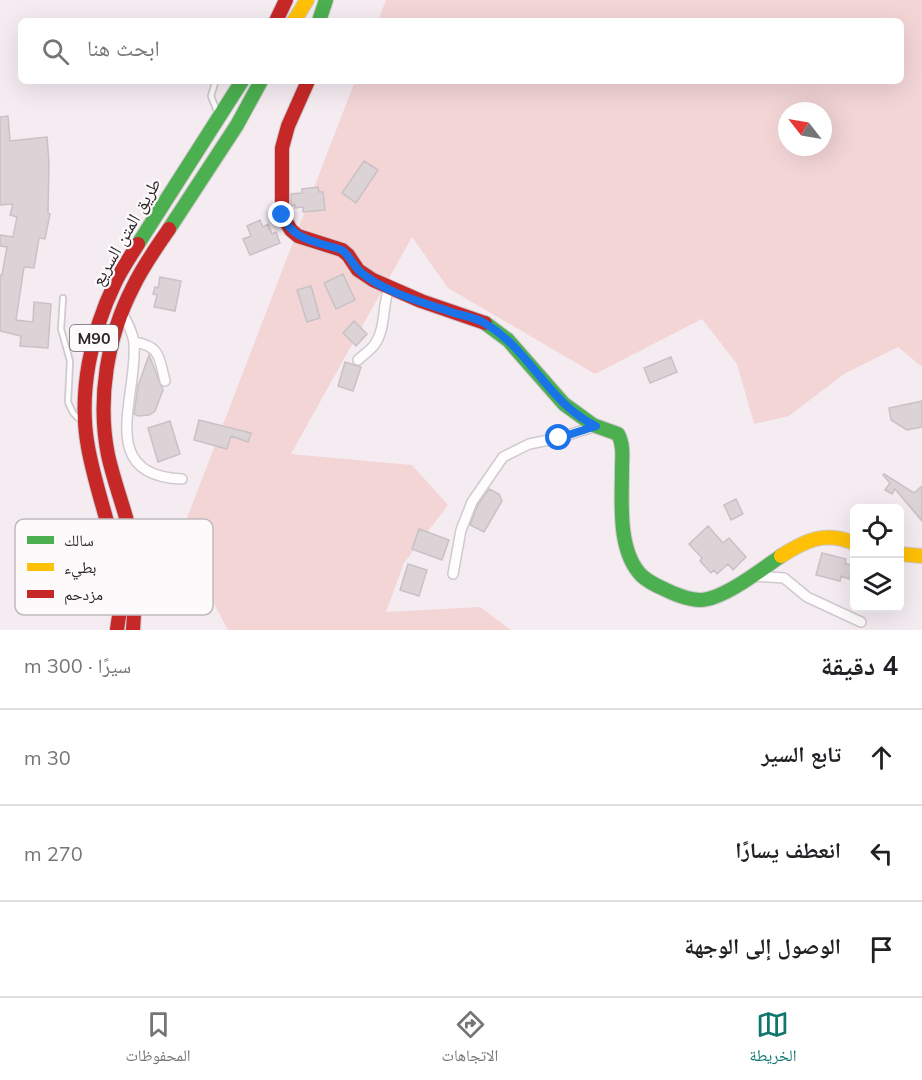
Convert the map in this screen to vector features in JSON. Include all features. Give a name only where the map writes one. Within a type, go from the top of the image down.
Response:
[{"type":"main road","points":[[277,18],[286,0]]},
{"type":"main road","points":[[296,18],[307,0]]},
{"type":"main road","points":[[320,18],[326,0]]},
{"type":"main road","name":"طريق المتن السريع","points":[[107,519],[88,448],[86,425],[86,383],[95,332],[115,282],[174,185],[240,84]]},
{"type":"main road","name":"طريق المتن السريع","points":[[125,519],[107,450],[104,411],[107,361],[112,338],[143,268],[237,124],[259,84]]},
{"type":"main road","points":[[308,84],[288,126],[282,148],[281,206],[285,221],[298,236],[342,250],[362,274],[389,288],[486,323],[508,340],[564,404],[596,426],[613,431],[620,438],[622,498],[627,546],[632,560],[642,575],[683,597],[703,601],[712,600],[806,541],[828,538],[850,541]]},
{"type":"main road","points":[[904,554],[922,556]]},
{"type":"main road","name":"طريق المتن السريع","points":[[117,630],[119,615]]},
{"type":"main road","name":"طريق المتن السريع","points":[[133,630],[134,615]]},
{"type":"street","points":[[358,360],[375,344],[381,330],[382,313],[389,288]]},
{"type":"street","points":[[122,311],[134,342],[127,422],[129,449],[135,461],[147,472],[167,478],[182,479]]},
{"type":"street","points":[[134,342],[146,344],[158,352],[165,381]]},
{"type":"street","points":[[453,574],[461,530],[472,501],[503,457],[529,444],[559,438],[596,426]]},
{"type":"street","points":[[753,576],[784,578],[815,602],[832,607],[861,622]]},
{"type":"lane","points":[[215,84],[212,96],[220,118]]},
{"type":"lane","points":[[63,298],[61,329],[70,362],[68,402],[73,413],[86,425]]},
{"type":"shaded area","points":[[386,0],[922,0],[922,367],[898,347],[844,374],[789,416],[754,424],[737,364],[702,319],[595,374],[448,288],[412,237],[291,454],[412,465],[448,505],[404,563],[386,612],[480,607],[511,630],[228,630],[213,602],[213,519],[187,519],[354,84],[904,84],[904,18],[379,18]]},
{"type":"building","points":[[8,116],[10,141],[47,137],[48,213],[50,214],[45,239],[39,238],[34,268],[24,267],[16,320],[33,322],[34,302],[51,304],[48,348],[20,346],[21,336],[0,331],[0,275],[2,275],[7,247],[0,246],[0,235],[13,237],[17,217],[10,215],[13,204],[0,205],[0,117]]},
{"type":"building","points":[[364,161],[378,170],[356,203],[342,193]]},
{"type":"building","points":[[318,187],[319,192],[323,192],[325,210],[303,212],[303,207],[291,206],[291,194],[302,193],[302,189]]},
{"type":"building","points":[[260,220],[263,227],[268,224],[272,234],[276,232],[280,243],[250,255],[243,239],[251,236],[247,226]]},
{"type":"building","points":[[343,274],[355,300],[336,309],[324,283]]},
{"type":"building","points":[[160,277],[181,281],[175,311],[154,307],[157,295],[153,294],[155,287],[158,288]]},
{"type":"building","points":[[311,286],[320,318],[307,322],[297,290]]},
{"type":"building","points":[[354,321],[367,334],[356,346],[343,333]]},
{"type":"building","points":[[149,355],[163,390],[155,411],[149,415],[138,416],[134,414],[138,386]]},
{"type":"building","points":[[671,357],[677,372],[650,383],[644,368]]},
{"type":"building","points":[[345,362],[361,367],[353,391],[338,386]]},
{"type":"building","points":[[922,401],[922,427],[907,430],[891,420],[889,408]]},
{"type":"building","points":[[199,420],[251,433],[248,442],[231,436],[227,449],[194,440]]},
{"type":"building","points":[[170,421],[180,454],[158,462],[148,428]]},
{"type":"building","points":[[884,474],[914,493],[922,486],[922,521],[895,489],[892,494],[885,490],[890,483]]},
{"type":"building","points":[[489,489],[499,494],[502,501],[484,532],[470,525],[478,505]]},
{"type":"building","points":[[736,499],[743,514],[731,520],[724,505]]},
{"type":"building","points":[[708,526],[723,543],[729,538],[746,557],[733,570],[728,564],[717,574],[714,570],[711,573],[700,561],[702,558],[689,544]]},
{"type":"building","points":[[419,529],[449,540],[442,560],[412,549]]},
{"type":"building","points":[[822,553],[846,559],[845,563],[850,565],[849,579],[841,576],[840,581],[816,575]]},
{"type":"building","points":[[408,564],[427,570],[419,596],[400,590]]},
{"type":"traffic: fast","points":[[320,18],[326,0]]},
{"type":"traffic: fast","points":[[138,244],[240,84]]},
{"type":"traffic: fast","points":[[169,229],[237,125],[259,84]]},
{"type":"traffic: fast","points":[[485,323],[508,340],[564,404],[593,425],[618,434],[622,452],[622,511],[625,540],[634,566],[644,578],[676,594],[701,600],[721,595],[781,556]]},
{"type":"traffic: slow","points":[[296,18],[307,0]]},
{"type":"traffic: slow","points":[[781,556],[816,539],[834,538],[850,541]]},
{"type":"traffic: slow","points":[[904,554],[922,556]]},
{"type":"traffic: jam","points":[[277,18],[286,0]]},
{"type":"traffic: jam","points":[[307,84],[288,126],[282,148],[282,215],[291,230],[298,236],[342,250],[358,270],[373,280],[421,301],[485,323]]},
{"type":"traffic: jam","points":[[126,519],[112,472],[105,434],[104,391],[107,369],[124,306],[141,272],[169,229]]},
{"type":"traffic: jam","points":[[106,519],[88,447],[85,426],[86,385],[99,322],[117,278],[138,244]]},
{"type":"traffic: jam","points":[[117,630],[119,615]]},
{"type":"traffic: jam","points":[[133,630],[134,615]]},
{"type":"route","points":[[282,215],[291,230],[298,236],[342,250],[362,274],[394,291],[486,323],[508,340],[564,404],[596,426],[559,438]]}]
